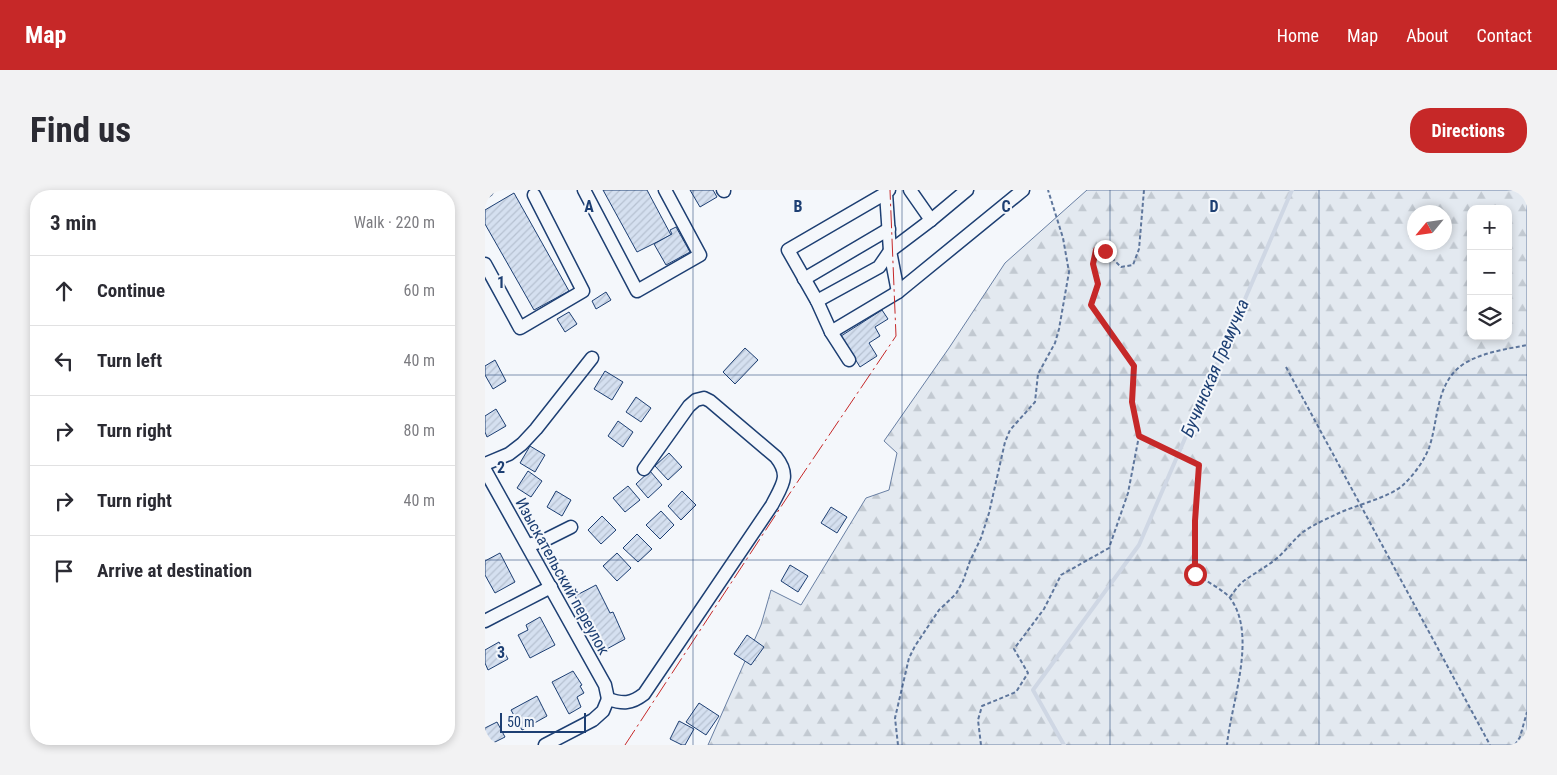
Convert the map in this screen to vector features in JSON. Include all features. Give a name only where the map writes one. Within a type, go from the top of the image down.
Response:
[{"type":"street","points":[[584,190],[637,291],[700,255],[665,190]]},
{"type":"street","points":[[910,190],[931,220]]},
{"type":"street","points":[[831,332],[897,292],[1023,190]]},
{"type":"street","points":[[849,360],[831,332],[817,301],[788,250],[887,192],[890,251],[897,292]]},
{"type":"street","points":[[817,301],[879,267],[890,251],[931,220],[959,193]]},
{"type":"street","points":[[485,264],[520,328],[583,291],[534,196]]},
{"type":"street","points":[[804,278],[889,229]]},
{"type":"street","points":[[485,464],[509,454],[522,444],[592,358]]},
{"type":"street","points":[[545,745],[593,720],[603,710],[608,699],[622,703],[630,702],[644,694],[772,505],[785,478],[783,466],[776,457],[704,398],[696,400],[689,406],[644,469]]},
{"type":"street","name":"Изыскательский переулок","points":[[485,470],[605,685],[608,699]]},
{"type":"street","points":[[528,545],[571,527]]},
{"type":"street","points":[[485,622],[551,587]]},
{"type":"path","points":[[899,745],[895,718],[909,658],[939,610],[960,588],[981,538],[989,513],[1005,442],[1010,430],[1035,402],[1038,374],[1055,343],[1059,329],[1069,272],[1063,238],[1048,190]]},
{"type":"path","points":[[981,745],[978,720],[982,706],[1017,692],[1028,673],[1014,649],[1044,609],[1061,575],[1109,548],[1128,493],[1139,436],[1132,402],[1134,366],[1091,305],[1098,284],[1093,264],[1096,250],[1105,251],[1121,267],[1133,265],[1139,250],[1144,190]]},
{"type":"path","points":[[1230,597],[1243,581],[1260,572],[1279,558],[1303,532],[1338,514],[1402,487],[1416,470],[1428,450],[1443,390],[1460,367],[1485,355],[1527,345]]},
{"type":"path","points":[[1286,367],[1490,745]]},
{"type":"path","points":[[1139,436],[1199,465],[1195,521],[1195,574],[1230,597],[1239,616],[1242,630],[1243,645],[1227,745]]},
{"type":"path","points":[[1515,745],[1520,737],[1527,712]]},
{"type":"green space","points":[[1087,190],[1527,190],[1527,745],[708,745],[761,625],[771,590],[801,605],[866,498],[889,490],[897,453],[884,441],[1005,263]]},
{"type":"building","points":[[603,190],[647,190],[671,235],[637,252]]},
{"type":"building","points":[[690,190],[713,190],[717,197],[700,207]]},
{"type":"building","points":[[514,193],[569,291],[534,310],[485,224],[485,210]]},
{"type":"building","points":[[676,227],[690,252],[666,265],[654,244],[672,234],[670,230]]},
{"type":"building","points":[[606,292],[611,300],[596,309],[592,301]]},
{"type":"building","points":[[882,310],[888,319],[875,327],[880,336],[869,343],[877,356],[860,367],[841,336]]},
{"type":"building","points":[[569,312],[577,324],[565,332],[557,319]]},
{"type":"building","points":[[745,348],[758,360],[735,384],[723,372]]},
{"type":"building","points":[[495,360],[506,381],[493,389],[485,375],[485,366]]},
{"type":"building","points":[[605,371],[623,382],[612,400],[594,389]]},
{"type":"building","points":[[636,397],[651,408],[641,422],[626,412]]},
{"type":"building","points":[[496,409],[506,426],[487,437],[485,432],[485,416]]},
{"type":"building","points":[[618,421],[633,432],[623,447],[608,436]]},
{"type":"building","points":[[530,446],[545,455],[535,472],[520,463]]},
{"type":"building","points":[[669,453],[682,467],[668,480],[655,466]]},
{"type":"building","points":[[528,471],[542,481],[531,497],[517,488]]},
{"type":"building","points":[[650,471],[662,485],[648,498],[636,484]]},
{"type":"building","points":[[628,486],[640,500],[625,512],[613,498]]},
{"type":"building","points":[[556,491],[571,500],[562,516],[547,507]]},
{"type":"building","points":[[682,491],[696,505],[681,520],[668,506]]},
{"type":"building","points":[[831,507],[847,517],[837,533],[821,523]]},
{"type":"building","points":[[661,511],[674,525],[660,539],[646,525]]},
{"type":"building","points":[[602,516],[616,530],[601,544],[588,530]]},
{"type":"building","points":[[637,534],[652,549],[638,562],[623,548]]},
{"type":"building","points":[[500,553],[515,582],[495,593],[485,575],[485,561]]},
{"type":"building","points":[[617,553],[631,568],[617,581],[603,566]]},
{"type":"building","points":[[790,565],[808,576],[798,592],[781,581]]},
{"type":"building","points":[[596,585],[610,613],[613,612],[625,639],[605,650],[591,624],[588,624],[575,596]]},
{"type":"building","points":[[540,617],[555,645],[530,658],[518,635],[528,630],[526,625]]},
{"type":"building","points":[[747,635],[764,647],[751,665],[734,654]]},
{"type":"building","points":[[499,642],[508,659],[488,670],[485,663],[485,650]]},
{"type":"building","points":[[573,671],[582,685],[580,686],[584,693],[577,697],[581,707],[569,714],[552,682]]},
{"type":"building","points":[[537,696],[547,716],[522,730],[511,710]]},
{"type":"building","points":[[699,703],[719,716],[706,735],[686,722]]},
{"type":"building","points":[[679,721],[694,729],[685,745],[670,739]]},
{"type":"building","points":[[497,722],[505,737],[489,745],[485,738],[485,728]]},
{"type":"waterway","name":"Бучинская Гремучка","points":[[1064,745],[1033,690],[1139,545],[1292,190]]},
{"type":"power","points":[[625,745],[788,496],[896,336],[890,190]]},
{"type":"route","points":[[1105,251],[1096,250],[1093,264],[1098,284],[1091,305],[1134,366],[1132,402],[1139,436],[1199,465],[1195,521],[1195,574]]}]
